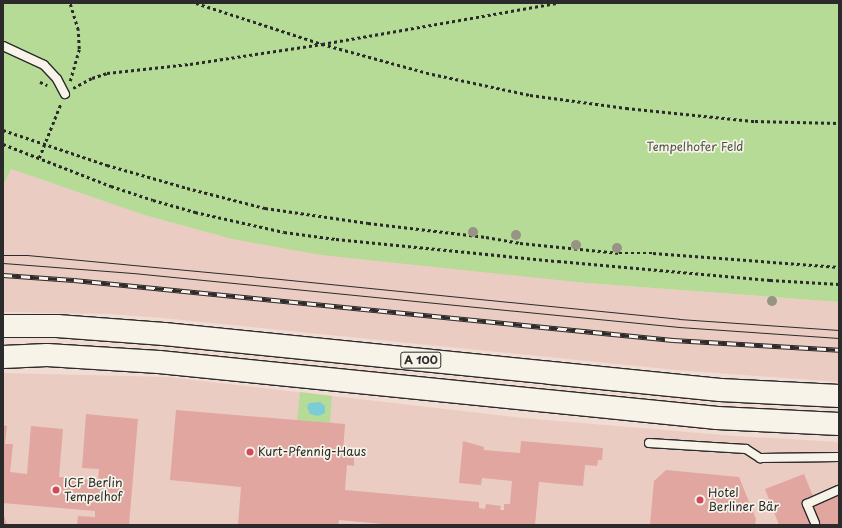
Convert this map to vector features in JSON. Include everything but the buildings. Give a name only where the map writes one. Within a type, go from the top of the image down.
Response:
[{"type":"highway","name":"A 100","points":[[3,326],[57,326],[156,334],[720,390],[839,396]]},
{"type":"highway","name":"A 100","points":[[3,357],[46,355],[159,362],[717,418],[839,424]]},
{"type":"lane","points":[[3,46],[44,65],[57,79],[65,94]]},
{"type":"lane","points":[[650,442],[746,450],[760,458],[839,457]]},
{"type":"lane","points":[[815,522],[807,504],[839,490]]},
{"type":"path","points":[[39,158],[65,94],[76,64],[79,49],[78,30],[70,3]]},
{"type":"path","points":[[196,3],[322,44],[432,74],[530,95],[626,108],[755,121],[839,122]]},
{"type":"path","points":[[65,94],[78,84],[107,73],[190,64],[322,44],[556,3]]},
{"type":"path","points":[[3,130],[107,165],[265,208],[368,223],[486,236],[520,244],[619,253],[839,267]]},
{"type":"path","points":[[3,144],[153,200],[210,216],[284,232],[336,239],[565,261],[770,280],[839,284]]},
{"type":"shaded area","points":[[11,169],[144,215],[232,239],[586,283],[839,302],[839,382],[676,370],[163,318],[109,314],[3,312],[3,186]]},
{"type":"shaded area","points":[[3,373],[168,377],[523,418],[735,436],[839,442],[839,525],[3,525]]},
{"type":"green space","name":"Tempelhofer Feld","points":[[3,3],[839,3],[839,302],[586,283],[321,255],[232,239],[144,215],[11,169],[3,186]]},
{"type":"green space","points":[[300,392],[332,396],[330,423],[297,420]]},
{"type":"water","points":[[320,402],[325,406],[325,413],[318,416],[310,414],[307,407],[309,403]]},
{"type":"tram line","points":[[3,255],[27,255],[270,278],[679,319],[839,330]]},
{"type":"tram line","points":[[3,263],[133,273],[679,327],[839,338]]},
{"type":"railway","points":[[3,275],[74,280],[673,340],[839,350]]},
{"type":"place","name":"Kurt-Pfennig-Haus","points":[[250,452]]},
{"type":"place","name":"ICF Berlin Tempelhof","points":[[56,490]]},
{"type":"place","name":"Hotel Berliner Bär","points":[[700,500]]}]
